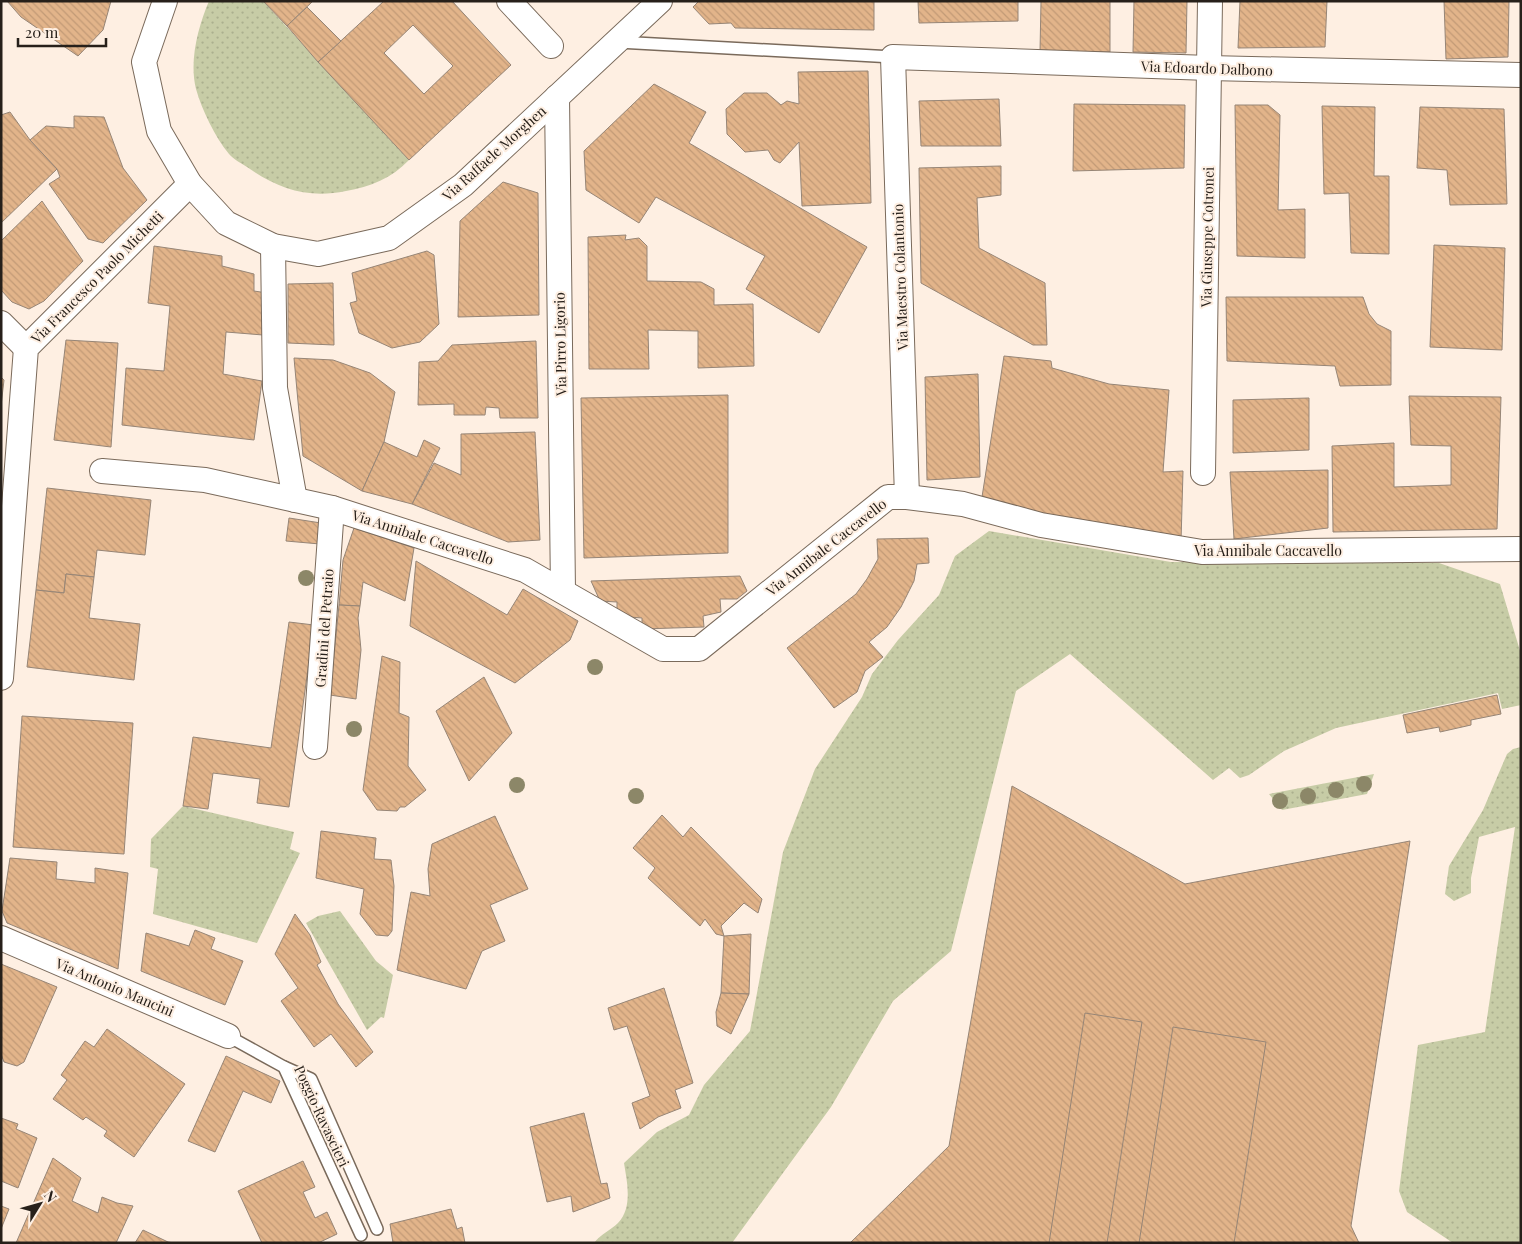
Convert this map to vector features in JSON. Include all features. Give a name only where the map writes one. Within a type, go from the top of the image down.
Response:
[{"type":"street","name":"Via Raffaele Morghen","points":[[165,1],[144,62],[159,132],[190,184],[226,222],[273,246],[318,254],[390,238],[463,185],[660,1]]},
{"type":"street","points":[[509,1],[551,46]]},
{"type":"street","name":"Via Giuseppe Cotronei","points":[[1203,473],[1210,1]]},
{"type":"street","name":"Via Edoardo Dalbono","points":[[894,57],[1209,68],[1521,75]]},
{"type":"street","name":"Via Maestro Colantonio","points":[[894,57],[907,497]]},
{"type":"street","name":"Via Pirro Ligorio","points":[[556,97],[563,591]]},
{"type":"street","name":"Via Francesco Paolo Michetti","points":[[1,678],[26,348],[190,184]]},
{"type":"street","points":[[273,246],[275,388],[295,500]]},
{"type":"street","points":[[1,323],[26,348]]},
{"type":"street","name":"Via Annibale Caccavello","points":[[102,471],[205,480],[332,508],[526,570],[663,649],[699,649],[888,497],[907,497],[963,504],[1041,525],[1202,552],[1521,548]]},
{"type":"street","name":"Gradini del Petraio","points":[[315,747],[332,508]]},
{"type":"street","name":"Via Antonio Mancini","points":[[1,938],[228,1036]]},
{"type":"lane","points":[[616,42],[894,57]]},
{"type":"lane","name":"Poggio Ravascieri","points":[[228,1036],[284,1067],[361,1235]]},
{"type":"lane","points":[[284,1067],[311,1079],[377,1229]]},
{"type":"green space","points":[[209,1],[263,1],[409,160],[388,177],[372,184],[346,191],[319,194],[294,190],[270,181],[233,158],[219,140],[205,114],[194,78],[196,44],[201,22]]},
{"type":"green space","points":[[989,531],[1171,562],[1439,563],[1500,584],[1521,654],[1521,705],[1502,709],[1498,693],[1336,728],[1284,751],[1249,775],[1240,778],[1229,768],[1213,780],[1070,654],[1016,691],[951,951],[893,1001],[831,1107],[732,1243],[594,1243],[618,1223],[626,1210],[628,1194],[624,1163],[657,1132],[689,1115],[704,1085],[750,1031],[783,852],[815,769],[862,697],[872,674],[898,640],[939,595],[955,556]]},
{"type":"green space","points":[[1521,747],[1521,1243],[1453,1243],[1407,1212],[1399,1191],[1418,1045],[1485,1032],[1515,827],[1479,837],[1471,878],[1471,893],[1454,901],[1445,894],[1449,866],[1483,810],[1507,754],[1513,749]]},
{"type":"green space","points":[[1374,774],[1367,794],[1282,810],[1269,794]]},
{"type":"green space","points":[[183,806],[294,832],[290,849],[300,853],[257,943],[153,914],[158,869],[150,867],[151,839]]},
{"type":"green space","points":[[340,911],[376,961],[393,975],[384,1018],[381,1017],[367,1030],[306,923],[318,916]]},
{"type":"building","points":[[7,1],[111,1],[103,30],[78,56],[21,17]]},
{"type":"building","points":[[263,1],[313,1],[287,26]]},
{"type":"building","points":[[384,1],[452,1],[511,65],[409,160],[318,62]],"holes":[[[413,25],[453,66],[424,94],[384,53]]]},
{"type":"building","points":[[699,1],[874,1],[874,30],[735,28],[731,23],[709,24],[693,7]]},
{"type":"building","points":[[918,1],[1018,1],[1018,21],[919,23]]},
{"type":"building","points":[[1041,1],[1110,1],[1110,52],[1040,52]]},
{"type":"building","points":[[1134,1],[1187,1],[1186,53],[1133,52]]},
{"type":"building","points":[[1240,1],[1327,1],[1325,47],[1238,48]]},
{"type":"building","points":[[1444,1],[1509,1],[1508,57],[1446,59]]},
{"type":"building","points":[[307,7],[341,41],[318,62],[287,26]]},
{"type":"building","points":[[868,71],[871,203],[802,206],[799,142],[780,163],[774,160],[768,150],[745,152],[727,134],[726,109],[744,93],[767,93],[781,105],[787,101],[799,104],[798,72]]},
{"type":"building","points":[[654,84],[706,112],[689,143],[867,247],[819,333],[746,289],[765,256],[656,197],[639,223],[586,190],[584,151]]},
{"type":"building","points":[[999,99],[1001,146],[921,146],[919,101]]},
{"type":"building","points":[[1074,104],[1185,105],[1184,168],[1073,171]]},
{"type":"building","points":[[1235,105],[1268,105],[1280,115],[1278,210],[1305,209],[1305,258],[1237,256]]},
{"type":"building","points":[[1322,106],[1375,107],[1374,176],[1389,176],[1389,254],[1351,253],[1349,193],[1324,194]]},
{"type":"building","points":[[1420,107],[1504,109],[1507,204],[1450,205],[1447,170],[1417,168]]},
{"type":"building","points":[[10,112],[30,140],[57,169],[1,223],[1,115]]},
{"type":"building","points":[[74,116],[104,117],[123,168],[147,200],[103,243],[88,239],[49,184],[60,177],[57,169],[30,140],[46,126],[74,128]]},
{"type":"building","points":[[1001,166],[1001,195],[977,198],[979,248],[1045,283],[1047,345],[1033,345],[921,283],[919,168]]},
{"type":"building","points":[[503,182],[538,193],[539,315],[458,317],[460,221]]},
{"type":"building","points":[[42,201],[83,261],[44,301],[29,309],[12,302],[1,290],[1,241]]},
{"type":"building","points":[[626,235],[625,240],[639,238],[647,246],[647,281],[701,282],[714,289],[714,305],[753,304],[754,366],[698,368],[698,331],[648,330],[649,369],[589,369],[588,237]]},
{"type":"building","points":[[1434,245],[1505,248],[1502,350],[1430,347]]},
{"type":"building","points":[[154,246],[222,256],[222,266],[254,274],[254,291],[267,293],[263,335],[226,332],[223,374],[262,381],[254,440],[122,425],[126,368],[164,371],[170,306],[148,303]]},
{"type":"building","points":[[427,251],[434,255],[439,324],[420,342],[392,348],[359,333],[350,303],[357,301],[352,273]]},
{"type":"building","points":[[333,283],[334,345],[288,343],[288,284]]},
{"type":"building","points":[[1226,297],[1363,297],[1369,314],[1377,324],[1391,331],[1391,385],[1340,386],[1335,366],[1227,361]]},
{"type":"building","points":[[66,340],[118,343],[111,447],[54,440]]},
{"type":"building","points":[[536,341],[538,418],[500,418],[499,408],[486,407],[485,415],[454,415],[454,404],[418,405],[419,362],[438,361],[452,345]]},
{"type":"building","points":[[1004,356],[1051,361],[1052,368],[1109,384],[1169,390],[1163,472],[1183,471],[1181,542],[1031,513],[982,497]]},
{"type":"building","points":[[294,358],[333,360],[370,373],[395,392],[384,442],[362,491],[303,456]]},
{"type":"building","points":[[978,374],[980,477],[927,480],[925,377]]},
{"type":"building","points":[[1,377],[4,380],[1,406]]},
{"type":"building","points":[[728,395],[728,553],[584,558],[581,398]]},
{"type":"building","points":[[1409,396],[1501,397],[1497,529],[1333,532],[1332,446],[1394,443],[1394,487],[1451,485],[1451,446],[1411,445]]},
{"type":"building","points":[[1309,398],[1309,450],[1233,453],[1233,400]]},
{"type":"building","points":[[535,432],[540,540],[508,542],[412,504],[434,463],[461,475],[461,434]]},
{"type":"building","points":[[424,440],[440,448],[412,504],[362,491],[384,442],[417,457]]},
{"type":"building","points":[[1328,470],[1328,528],[1234,539],[1230,472]]},
{"type":"building","points":[[47,488],[151,500],[145,555],[97,550],[94,577],[66,574],[64,593],[36,590]]},
{"type":"building","points":[[289,518],[321,523],[320,544],[286,541]]},
{"type":"building","points":[[354,528],[414,548],[405,601],[363,582],[360,606],[339,605],[343,560]]},
{"type":"building","points":[[928,538],[929,563],[917,564],[914,581],[901,607],[887,627],[869,642],[883,657],[865,671],[857,692],[834,708],[787,648],[856,594],[878,559],[877,539]]},
{"type":"building","points":[[416,561],[507,615],[523,589],[578,621],[570,640],[515,683],[410,626]]},
{"type":"building","points":[[66,574],[94,577],[89,618],[140,624],[134,680],[27,667],[36,590],[64,593]]},
{"type":"building","points":[[740,576],[747,591],[737,599],[720,599],[721,612],[703,616],[704,627],[642,629],[642,618],[617,616],[617,602],[600,601],[591,581]]},
{"type":"building","points":[[339,605],[360,606],[358,618],[361,650],[356,699],[330,695]]},
{"type":"building","points":[[289,622],[314,625],[289,807],[257,803],[260,779],[213,773],[208,809],[183,806],[193,737],[271,748]]},
{"type":"building","points":[[382,656],[400,662],[399,713],[409,717],[408,766],[426,790],[397,811],[377,810],[363,790]]},
{"type":"building","points":[[484,677],[512,733],[469,781],[436,711]]},
{"type":"building","points":[[1497,695],[1501,714],[1471,720],[1471,725],[1440,732],[1439,727],[1407,733],[1403,715]]},
{"type":"building","points":[[22,716],[133,723],[124,854],[13,847]]},
{"type":"building","points":[[1012,786],[1185,884],[1410,841],[1351,1226],[1359,1243],[850,1243],[949,1146]]},
{"type":"building","points":[[662,815],[683,837],[691,827],[762,899],[758,913],[744,903],[721,926],[724,936],[716,934],[705,919],[700,926],[648,878],[655,868],[633,848]]},
{"type":"building","points":[[495,816],[528,889],[490,905],[505,941],[482,951],[466,989],[397,970],[411,892],[430,896],[428,869],[432,844]]},
{"type":"building","points":[[321,831],[376,838],[374,859],[391,860],[394,886],[392,931],[388,936],[376,935],[360,914],[364,889],[316,878]]},
{"type":"building","points":[[10,858],[57,862],[56,879],[95,883],[95,868],[128,873],[118,969],[7,923],[2,911]]},
{"type":"building","points":[[295,914],[310,935],[321,962],[317,965],[338,1004],[373,1052],[356,1067],[331,1034],[314,1047],[281,1001],[298,988],[275,954]]},
{"type":"building","points":[[195,930],[215,938],[211,949],[243,961],[225,1005],[141,971],[146,933],[189,946]]},
{"type":"building","points":[[751,934],[749,994],[721,993],[724,936]]},
{"type":"building","points":[[1,964],[57,987],[24,1062],[17,1066],[4,1062],[1,1054]]},
{"type":"building","points":[[664,988],[693,1083],[675,1090],[681,1108],[658,1117],[640,1129],[632,1103],[650,1096],[627,1026],[614,1030],[608,1008]]},
{"type":"building","points":[[721,993],[749,994],[731,1034],[717,1026],[716,1012]]},
{"type":"building","points":[[1085,1013],[1142,1022],[1107,1243],[1049,1243]]},
{"type":"building","points":[[1173,1027],[1266,1042],[1234,1243],[1139,1243]]},
{"type":"building","points":[[107,1029],[185,1084],[134,1157],[104,1136],[107,1131],[86,1117],[83,1120],[53,1099],[67,1080],[61,1075],[85,1041],[94,1047]]},
{"type":"building","points":[[226,1056],[280,1081],[271,1103],[243,1091],[215,1152],[188,1141]]},
{"type":"building","points":[[584,1113],[601,1184],[607,1183],[610,1198],[573,1212],[571,1196],[547,1202],[530,1127]]},
{"type":"building","points":[[1,1118],[18,1124],[16,1129],[37,1138],[18,1188],[1,1181]]},
{"type":"building","points":[[53,1158],[81,1178],[72,1201],[98,1213],[102,1197],[117,1203],[133,1206],[116,1243],[16,1243]]},
{"type":"building","points":[[303,1161],[315,1187],[303,1192],[315,1218],[327,1212],[337,1234],[318,1243],[262,1243],[238,1191]]},
{"type":"building","points":[[1,1206],[9,1209],[1,1229]]},
{"type":"building","points":[[451,1209],[457,1229],[462,1227],[465,1243],[393,1243],[390,1224]]},
{"type":"building","points":[[143,1230],[168,1242],[174,1243],[135,1243]]}]
